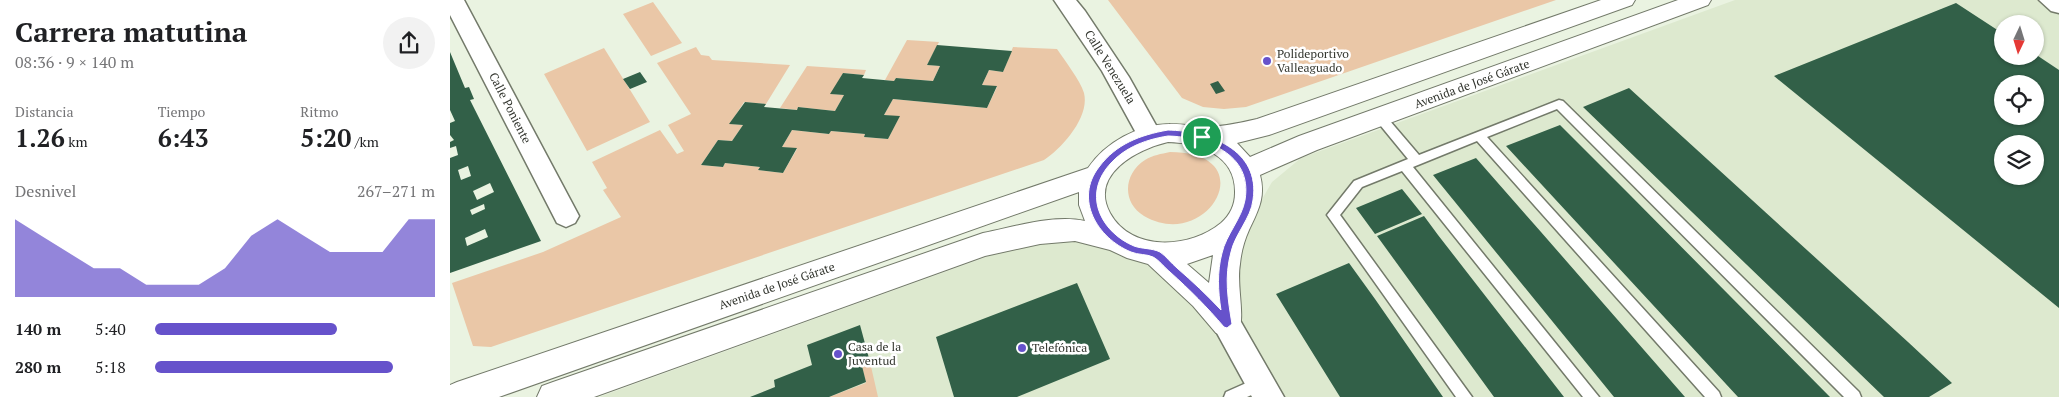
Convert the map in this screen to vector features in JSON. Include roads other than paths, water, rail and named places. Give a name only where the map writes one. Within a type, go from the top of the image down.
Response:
[{"type":"main road","points":[[1202,137],[1233,134],[1260,128],[1624,0]]},
{"type":"main road","name":"Avenida de José Gárate","points":[[1246,170],[1308,143],[1700,0]]},
{"type":"main road","points":[[1114,239],[1101,225],[1093,209],[1092,192],[1097,175],[1110,158],[1128,145],[1150,136],[1168,133],[1202,137],[1221,144],[1236,156],[1246,170],[1250,186],[1249,202],[1227,250],[1223,269],[1222,290],[1227,324]]},
{"type":"main road","name":"Avenida de José Gárate","points":[[457,397],[1097,175]]},
{"type":"main road","points":[[553,397],[983,245],[1040,233],[1075,230],[1114,239],[1133,249],[1156,254],[1187,253],[1216,242],[1237,225]]},
{"type":"main road","points":[[1156,254],[1204,297],[1227,324]]},
{"type":"street","name":"Calle Poniente","points":[[453,0],[566,216]]},
{"type":"street","name":"Calle Venezuela","points":[[1064,0],[1095,41],[1128,94],[1150,136]]},
{"type":"street","points":[[2050,0],[2059,6]]},
{"type":"street","points":[[1227,324],[1266,390]]},
{"type":"street","points":[[450,389],[453,397]]},
{"type":"lane","points":[[1465,397],[1333,215],[1358,184],[1560,104],[1854,397]]},
{"type":"lane","points":[[1380,118],[1411,163],[1592,397]]},
{"type":"lane","points":[[1479,136],[1714,397]]},
{"type":"lane","points":[[1231,397],[1266,390]]},
{"type":"place","name":"Polideportivo Valleaguado","points":[[1267,61]]},
{"type":"place","name":"Telefónica","points":[[1022,348]]},
{"type":"place","name":"Casa de la Juventud","points":[[838,354]]}]
